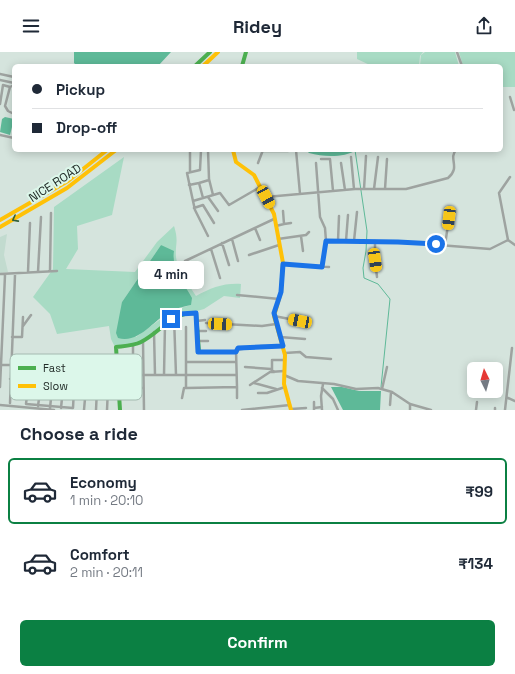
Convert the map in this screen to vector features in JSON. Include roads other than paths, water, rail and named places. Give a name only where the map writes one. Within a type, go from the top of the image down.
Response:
[{"type":"main road","points":[[197,64],[210,52]]},
{"type":"main road","points":[[206,64],[218,52]]},
{"type":"main road","points":[[243,64],[246,52]]},
{"type":"main road","name":"NICE ROAD","points":[[0,220],[50,192],[104,152]]},
{"type":"main road","name":"NICE ROAD","points":[[0,227],[67,188],[113,152]]},
{"type":"main road","points":[[233,152],[236,162],[251,172],[272,208],[283,264],[283,284],[274,316],[283,346],[285,360],[285,387],[291,408]]},
{"type":"main road","points":[[116,354],[116,347],[133,345],[143,341],[174,317],[195,312],[198,352],[236,352]]},
{"type":"main road","points":[[119,400],[120,410]]},
{"type":"street","points":[[457,52],[461,64]]},
{"type":"street","points":[[0,74],[12,77]]},
{"type":"street","points":[[7,82],[8,76]]},
{"type":"street","points":[[0,81],[12,83]]},
{"type":"street","points":[[0,81],[3,85],[10,87],[5,106],[8,111],[12,113]]},
{"type":"street","points":[[0,104],[3,85]]},
{"type":"street","points":[[510,97],[515,110]]},
{"type":"street","points":[[510,109],[515,110]]},
{"type":"street","points":[[0,135],[12,138]]},
{"type":"street","points":[[190,152],[190,172],[187,173],[189,185],[194,208],[208,236]]},
{"type":"street","points":[[190,172],[200,170],[201,152]]},
{"type":"street","points":[[208,152],[209,180],[213,195]]},
{"type":"street","points":[[258,163],[262,152]]},
{"type":"street","points":[[295,152],[300,194]]},
{"type":"street","points":[[266,197],[358,189],[406,189],[448,178],[453,174],[456,167],[453,157],[455,152]]},
{"type":"street","points":[[364,189],[366,156]]},
{"type":"street","points":[[351,157],[358,189]]},
{"type":"street","points":[[374,189],[378,157]]},
{"type":"street","points":[[321,159],[330,159],[333,191]]},
{"type":"street","points":[[385,189],[387,159]]},
{"type":"street","points":[[316,163],[320,217],[325,228],[326,241],[322,267]]},
{"type":"street","points":[[341,163],[345,190]]},
{"type":"street","points":[[510,177],[499,193],[508,240],[515,245]]},
{"type":"street","points":[[189,185],[209,180]]},
{"type":"street","points":[[199,183],[203,198]]},
{"type":"street","points":[[193,200],[220,193],[229,205],[260,186]]},
{"type":"street","points":[[208,196],[218,211]]},
{"type":"street","points":[[194,208],[203,205],[214,223]]},
{"type":"street","points":[[283,211],[284,224]]},
{"type":"street","points":[[354,241],[357,212]]},
{"type":"street","points":[[50,271],[51,213]]},
{"type":"street","points":[[346,241],[348,215]]},
{"type":"street","points":[[338,241],[339,216]]},
{"type":"street","points":[[38,272],[41,217]]},
{"type":"street","points":[[446,245],[449,218]]},
{"type":"street","points":[[185,261],[274,219]]},
{"type":"street","points":[[28,272],[30,223]]},
{"type":"street","points":[[275,226],[291,223]]},
{"type":"street","points":[[255,228],[260,240]]},
{"type":"street","points":[[278,239],[306,235],[309,232]]},
{"type":"street","points":[[301,236],[303,251]]},
{"type":"street","points":[[232,239],[238,261]]},
{"type":"street","points":[[326,241],[375,241],[490,249],[508,240]]},
{"type":"street","points":[[375,241],[377,277]]},
{"type":"street","points":[[222,244],[229,265]]},
{"type":"street","points":[[249,255],[279,245]]},
{"type":"street","points":[[211,248],[220,278]]},
{"type":"street","points":[[283,264],[329,267]]},
{"type":"street","points":[[0,274],[57,271]]},
{"type":"street","points":[[0,387],[5,275]]},
{"type":"street","points":[[11,354],[15,275]]},
{"type":"street","points":[[237,294],[279,298]]},
{"type":"street","points":[[23,326],[31,315]]},
{"type":"street","points":[[274,316],[300,321]]},
{"type":"street","points":[[12,337],[22,337],[23,317]]},
{"type":"street","points":[[174,317],[176,375]]},
{"type":"street","points":[[196,321],[262,326],[276,324]]},
{"type":"street","points":[[164,375],[165,324]]},
{"type":"street","points":[[186,327],[186,388],[236,387]]},
{"type":"street","points":[[197,331],[206,330]]},
{"type":"street","points":[[154,332],[155,375]]},
{"type":"street","points":[[280,338],[305,339]]},
{"type":"street","points":[[143,341],[144,410]]},
{"type":"street","points":[[197,341],[208,341]]},
{"type":"street","points":[[133,345],[133,354]]},
{"type":"street","points":[[237,398],[236,352],[238,348],[283,346]]},
{"type":"street","points":[[505,410],[505,402],[508,398],[512,348]]},
{"type":"street","points":[[284,352],[300,352],[306,357],[331,359]]},
{"type":"street","points":[[273,371],[272,360],[285,360]]},
{"type":"street","points":[[186,362],[236,362]]},
{"type":"street","points":[[1,365],[10,365]]},
{"type":"street","points":[[245,367],[284,373],[298,382],[334,384],[356,389],[382,389],[391,392],[410,404],[431,410]]},
{"type":"street","points":[[382,389],[387,367]]},
{"type":"street","points":[[250,385],[273,371]]},
{"type":"street","points":[[143,375],[236,375]]},
{"type":"street","points":[[10,379],[10,402]]},
{"type":"street","points":[[254,383],[276,389]]},
{"type":"street","points":[[314,402],[314,409],[322,408],[323,384]]},
{"type":"street","points":[[258,393],[267,393],[285,387]]},
{"type":"street","points":[[182,398],[184,388]]},
{"type":"street","points":[[322,388],[333,400],[338,410]]},
{"type":"street","points":[[390,405],[391,392]]},
{"type":"street","points":[[508,398],[515,401]]},
{"type":"street","points":[[26,400],[26,404],[54,410]]},
{"type":"street","points":[[38,406],[39,400]]},
{"type":"street","points":[[62,408],[63,400]]},
{"type":"street","points":[[0,406],[50,409],[73,408],[73,400]]},
{"type":"street","points":[[84,410],[85,400]]},
{"type":"street","points":[[96,400],[96,410]]},
{"type":"street","points":[[107,400],[107,410]]},
{"type":"street","points":[[476,410],[477,402]]},
{"type":"street","points":[[410,404],[410,410]]},
{"type":"street","points":[[0,406],[35,410]]},
{"type":"street","points":[[242,410],[306,408]]},
{"type":"waterway","points":[[355,152],[367,231],[363,268],[364,278],[378,284],[390,299],[381,387]]}]
